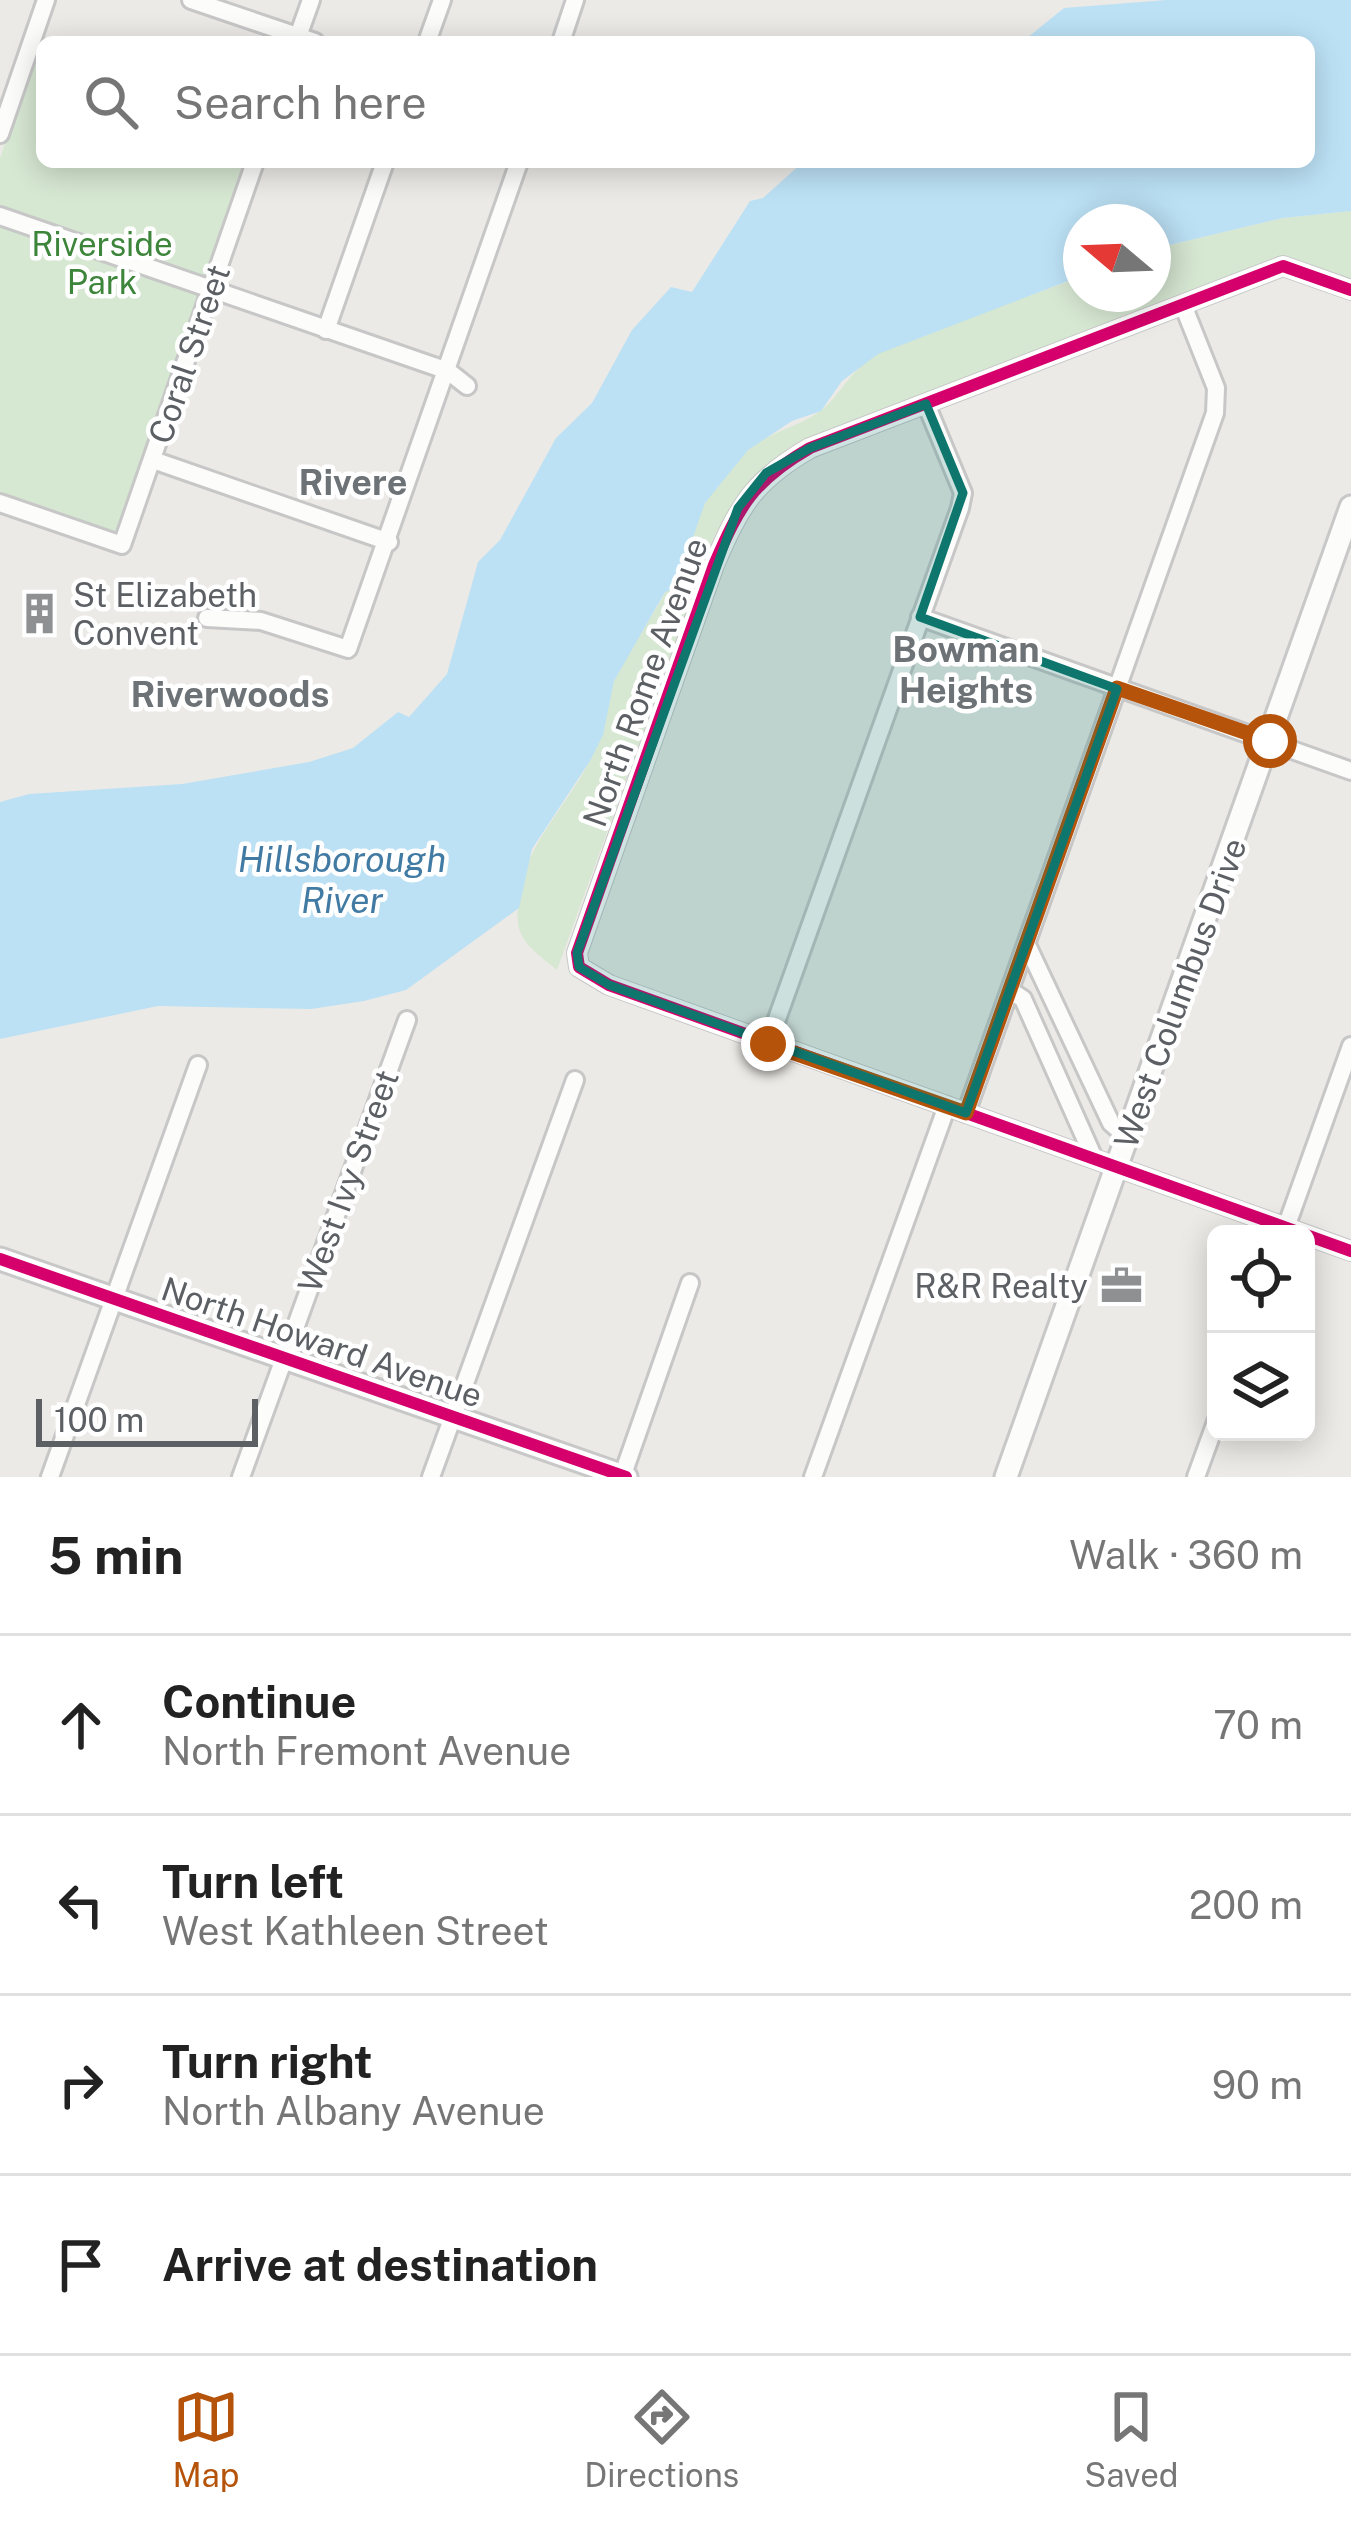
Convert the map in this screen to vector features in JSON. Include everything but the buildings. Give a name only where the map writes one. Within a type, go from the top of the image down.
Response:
[{"type":"main road","name":"West Columbus Drive","points":[[1006,1477],[1351,508]]},
{"type":"main road","name":"North Howard Avenue","points":[[0,1259],[624,1476]]},
{"type":"street","points":[[0,134],[46,0]]},
{"type":"street","points":[[191,0],[292,36]]},
{"type":"street","points":[[304,36],[311,0]]},
{"type":"street","points":[[429,36],[442,0]]},
{"type":"street","points":[[563,36],[575,0]]},
{"type":"street","name":"Coral Street","points":[[0,503],[122,545],[253,168]]},
{"type":"street","points":[[326,330],[383,168]]},
{"type":"street","points":[[207,618],[261,621],[348,649],[517,168]]},
{"type":"street","points":[[0,216],[448,371],[467,386]]},
{"type":"street","name":"North Rome Avenue","points":[[768,1044],[609,985],[578,967],[584,931],[738,508],[766,473],[810,448],[1283,266],[1351,290]]},
{"type":"street","points":[[966,1113],[1215,413],[1216,388],[1183,305]]},
{"type":"street","points":[[926,404],[963,494],[768,1044],[1094,1156],[1271,1225]]},
{"type":"street","points":[[153,460],[389,542]]},
{"type":"street","points":[[920,617],[1351,771]]},
{"type":"street","points":[[1027,945],[1111,1123],[1129,1138]]},
{"type":"street","points":[[1011,991],[1023,999],[1094,1156]]},
{"type":"street","name":"West Ivy Street","points":[[241,1477],[407,1020]]},
{"type":"street","points":[[1286,1225],[1351,1046]]},
{"type":"street","points":[[50,1477],[198,1064]]},
{"type":"street","points":[[431,1477],[575,1080]]},
{"type":"street","points":[[812,1477],[947,1106]]},
{"type":"street","points":[[1315,1239],[1351,1250]]},
{"type":"street","points":[[624,1476],[690,1283]]},
{"type":"street","points":[[1196,1477],[1209,1441]]},
{"type":"highlighted area","points":[[926,404],[963,493],[920,617],[1117,689],[966,1113],[609,985],[579,967],[577,953],[738,508],[766,473],[810,448]]},
{"type":"green space","name":"Riverside Park","points":[[34,58],[36,168],[242,168],[117,532],[0,493],[0,158]]},
{"type":"green space","points":[[1351,211],[1351,281],[1281,257],[1171,300],[1171,245],[1283,218]]},
{"type":"green space","points":[[1063,283],[1063,312],[1139,312],[806,441],[764,470],[732,507],[714,537],[557,970],[527,944],[520,931],[518,898],[524,874],[594,752],[613,682],[663,596],[719,480],[749,449],[822,409],[877,354],[926,331]]},
{"type":"water","name":"Hillsborough River","points":[[1166,0],[1351,0],[1351,211],[1283,218],[1171,245],[1171,204],[1063,204],[1063,283],[878,354],[842,381],[821,411],[792,421],[748,450],[705,503],[675,588],[665,592],[614,681],[603,735],[532,849],[519,908],[406,990],[311,1009],[158,1006],[0,1039],[0,802],[29,794],[182,784],[309,762],[353,748],[398,712],[409,717],[447,674],[478,562],[500,540],[556,438],[592,403],[632,330],[671,287],[692,292],[750,201],[763,198],[796,168],[1315,168],[1315,36],[1029,36],[1064,8]]},
{"type":"cycle path","points":[[1351,290],[1283,266],[810,448],[775,472],[750,496],[714,565],[577,953],[579,967],[609,985],[1351,1251]]},
{"type":"cycle path","points":[[0,1259],[626,1477]]},
{"type":"place","name":"St Elizabeth Convent","points":[[39,614]]},
{"type":"place","name":"R&R Realty","points":[[1122,1286]]},
{"type":"district","name":"Rivere","points":[[353,482]]},
{"type":"district","name":"Bowman Heights","points":[[966,670]]},
{"type":"district","name":"Riverwoods","points":[[230,694]]},
{"type":"route","points":[[768,1044],[966,1113],[1117,688],[1270,741]]}]
